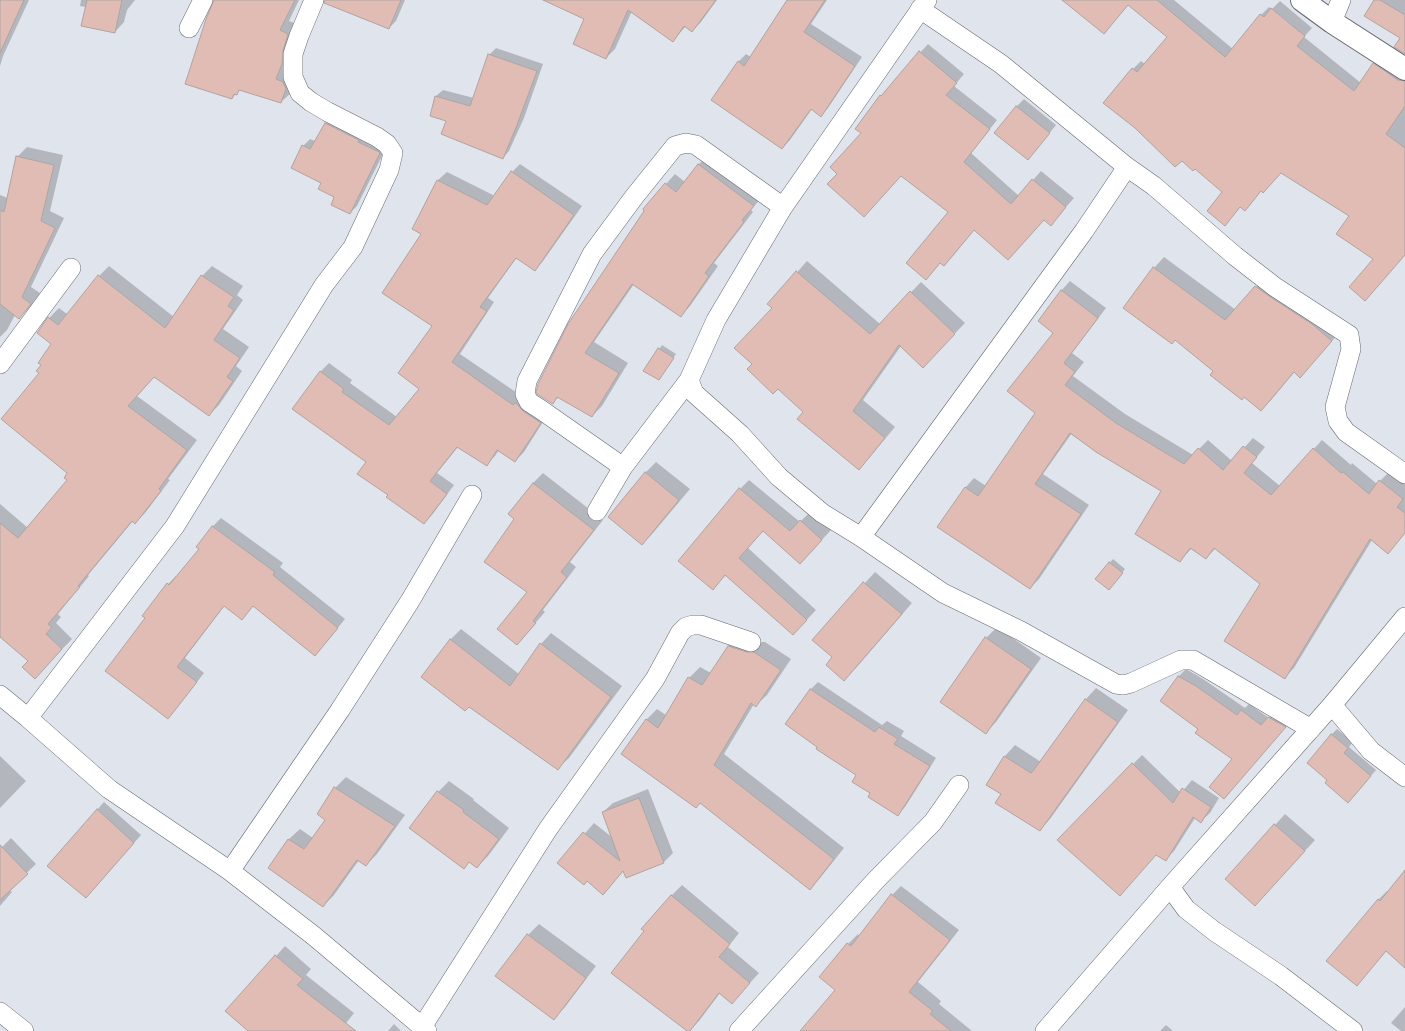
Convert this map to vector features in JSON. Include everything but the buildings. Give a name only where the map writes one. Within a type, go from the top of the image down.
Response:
[{"type":"street","points":[[189,28],[203,0]]},
{"type":"street","points":[[28,718],[175,526],[324,285],[353,247],[389,170],[392,153],[387,144],[328,112],[311,102],[300,93],[293,77],[293,54],[314,0]]},
{"type":"street","points":[[1302,0],[1332,22],[1405,69]]},
{"type":"street","points":[[1332,22],[1341,0]]},
{"type":"street","points":[[597,511],[623,467],[690,380],[716,320],[783,207],[923,5],[1001,64],[1127,168],[1154,186],[1235,256],[1275,287],[1349,335],[1351,349],[1335,407],[1338,421],[1346,432],[1405,474]]},
{"type":"street","points":[[623,467],[528,402],[525,394],[527,382],[592,254],[634,197],[675,146],[686,143],[696,145],[783,207]]},
{"type":"street","points":[[861,537],[1084,231],[1127,168]]},
{"type":"street","points":[[0,364],[71,268]]},
{"type":"street","points":[[690,380],[694,393],[740,434],[779,477],[822,513],[861,537],[943,593],[1021,631],[1116,684],[1123,685],[1131,683],[1181,660],[1193,660],[1311,729]]},
{"type":"street","points":[[230,871],[340,710],[398,620],[472,495]]},
{"type":"street","points":[[1045,1031],[1170,887],[1332,705],[1405,617]]},
{"type":"street","points":[[0,695],[109,789],[230,871],[314,936],[425,1029],[548,829],[655,679],[680,633],[686,627],[701,625],[751,642]]},
{"type":"street","points":[[1332,705],[1371,751],[1405,777]]},
{"type":"street","points":[[739,1031],[876,880],[933,822],[959,785]]},
{"type":"street","points":[[1170,887],[1186,909],[1214,931],[1281,976],[1353,1031]]},
{"type":"street","points":[[0,1012],[24,1031]]}]
